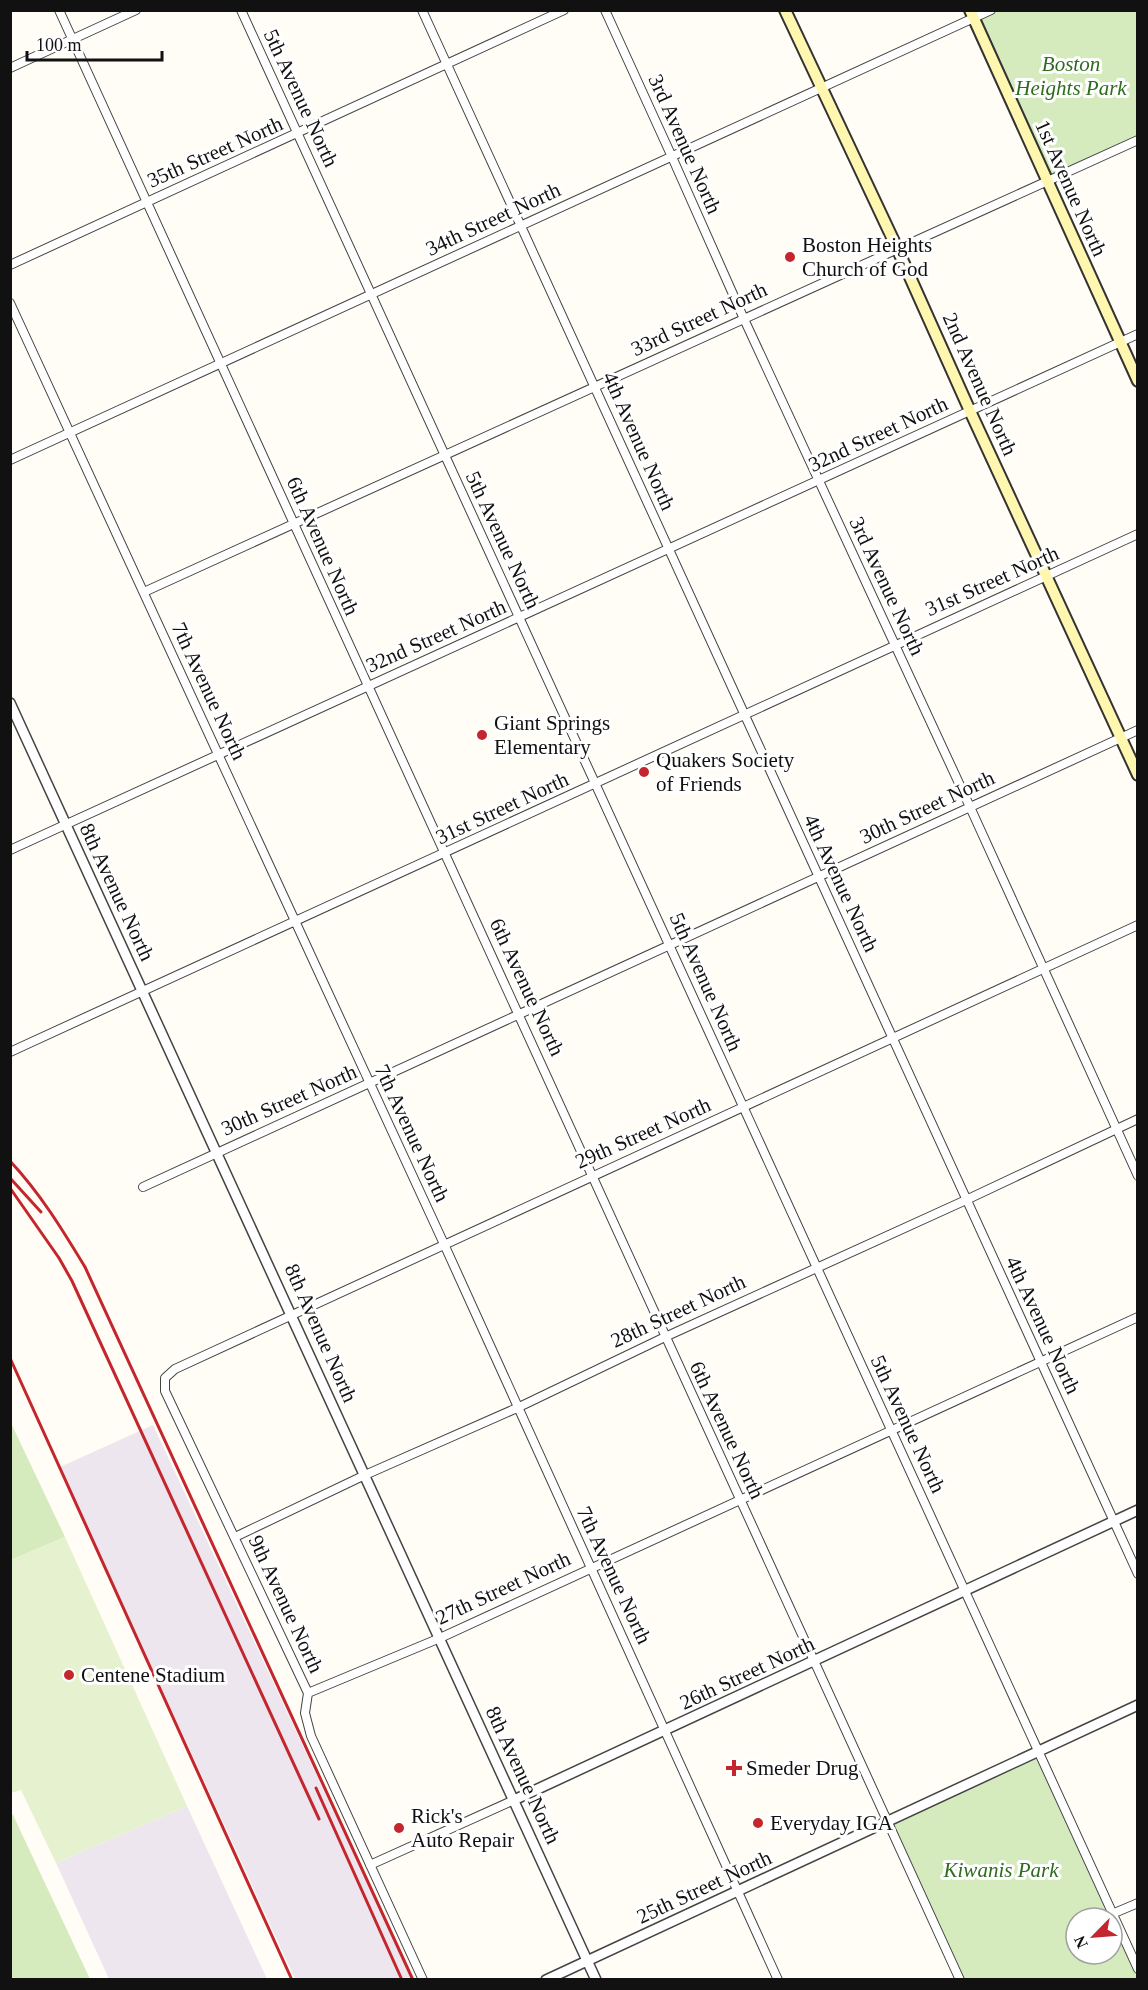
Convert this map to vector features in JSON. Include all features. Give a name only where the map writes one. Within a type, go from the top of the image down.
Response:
[{"type":"main road","name":"2nd Avenue North","points":[[785,10],[897,248],[1137,775]]},
{"type":"main road","name":"1st Avenue North","points":[[972,14],[1137,381]]},
{"type":"street","name":"6th Avenue North","points":[[59,10],[367,686],[594,1175],[664,1336],[960,1980]]},
{"type":"street","points":[[10,68],[136,10]]},
{"type":"street","name":"5th Avenue North","points":[[241,10],[1109,1906]]},
{"type":"street","name":"4th Avenue North","points":[[422,10],[1137,1574]]},
{"type":"street","name":"35th Street North","points":[[10,265],[564,10]]},
{"type":"street","name":"3rd Avenue North","points":[[605,10],[744,319],[1044,968],[1137,1176]]},
{"type":"street","name":"34th Street North","points":[[10,460],[822,89],[972,14],[991,10]]},
{"type":"street","name":"33rd Street North","points":[[144,592],[1137,140]]},
{"type":"street","name":"7th Avenue North","points":[[10,303],[444,1244],[778,1980]]},
{"type":"street","name":"32nd Street North","points":[[10,850],[1137,334]]},
{"type":"street","name":"31st Street North","points":[[10,1052],[1137,534]]},
{"type":"street","name":"8th Avenue North","points":[[10,703],[596,1980]]},
{"type":"street","name":"30th Street North","points":[[143,1187],[1137,730]]},
{"type":"street","name":"29th Street North","points":[[165,1378],[175,1369],[292,1314],[1137,925]]},
{"type":"street","name":"28th Street North","points":[[235,1537],[365,1475],[517,1408],[664,1336],[966,1200],[1137,1119]]},
{"type":"street","name":"27th Street North","points":[[308,1693],[440,1638],[1137,1317]]},
{"type":"street","name":"9th Avenue North","points":[[165,1378],[165,1391],[308,1693],[305,1713],[311,1736],[423,1980]]},
{"type":"street","name":"26th Street North","points":[[370,1865],[1137,1510]]},
{"type":"street","name":"25th Street North","points":[[546,1980],[1137,1705]]},
{"type":"street","name":"5th Avenue North","points":[[1124,1939],[1137,1969]]},
{"type":"shaded area","points":[[153,1425],[412,1979],[295,1979],[60,1467]]},
{"type":"shaded area","points":[[187,1806],[267,1979],[109,1979],[56,1863]]},
{"type":"green space","name":"Boston Heights Park","points":[[991,10],[1137,11],[1137,140],[1046,181],[973,18]]},
{"type":"green space","points":[[10,1421],[65,1537],[11,1560],[10,1560]]},
{"type":"green space","name":"Centene Stadium","points":[[65,1537],[187,1806],[56,1863],[21,1790],[11,1793],[10,1560]]},
{"type":"green space","name":"Kiwanis Park","points":[[1038,1752],[1108,1906],[1064,1906],[1064,1966],[1124,1966],[1124,1941],[1137,1969],[1137,1979],[960,1979],[888,1822]]},
{"type":"green space","points":[[10,1813],[13,1815],[90,1979],[11,1979]]},
{"type":"railway","points":[[10,1161],[41,1199],[85,1267],[413,1980]]},
{"type":"railway","points":[[10,1178],[41,1212]]},
{"type":"railway","points":[[10,1188],[59,1258],[72,1281],[319,1819]]},
{"type":"railway","points":[[10,1358],[292,1980]]},
{"type":"railway","points":[[316,1788],[402,1980]]},
{"type":"place","name":"Boston Heights Church of God","points":[[790,257]]},
{"type":"place","name":"Giant Springs Elementary","points":[[482,735]]},
{"type":"place","name":"Quakers Society of Friends","points":[[644,772]]},
{"type":"place","name":"Centene Stadium","points":[[69,1675]]},
{"type":"place","name":"Smeder Drug","points":[[734,1768]]},
{"type":"place","name":"Everyday IGA","points":[[758,1823]]},
{"type":"place","name":"Rick's Auto Repair","points":[[399,1828]]}]
